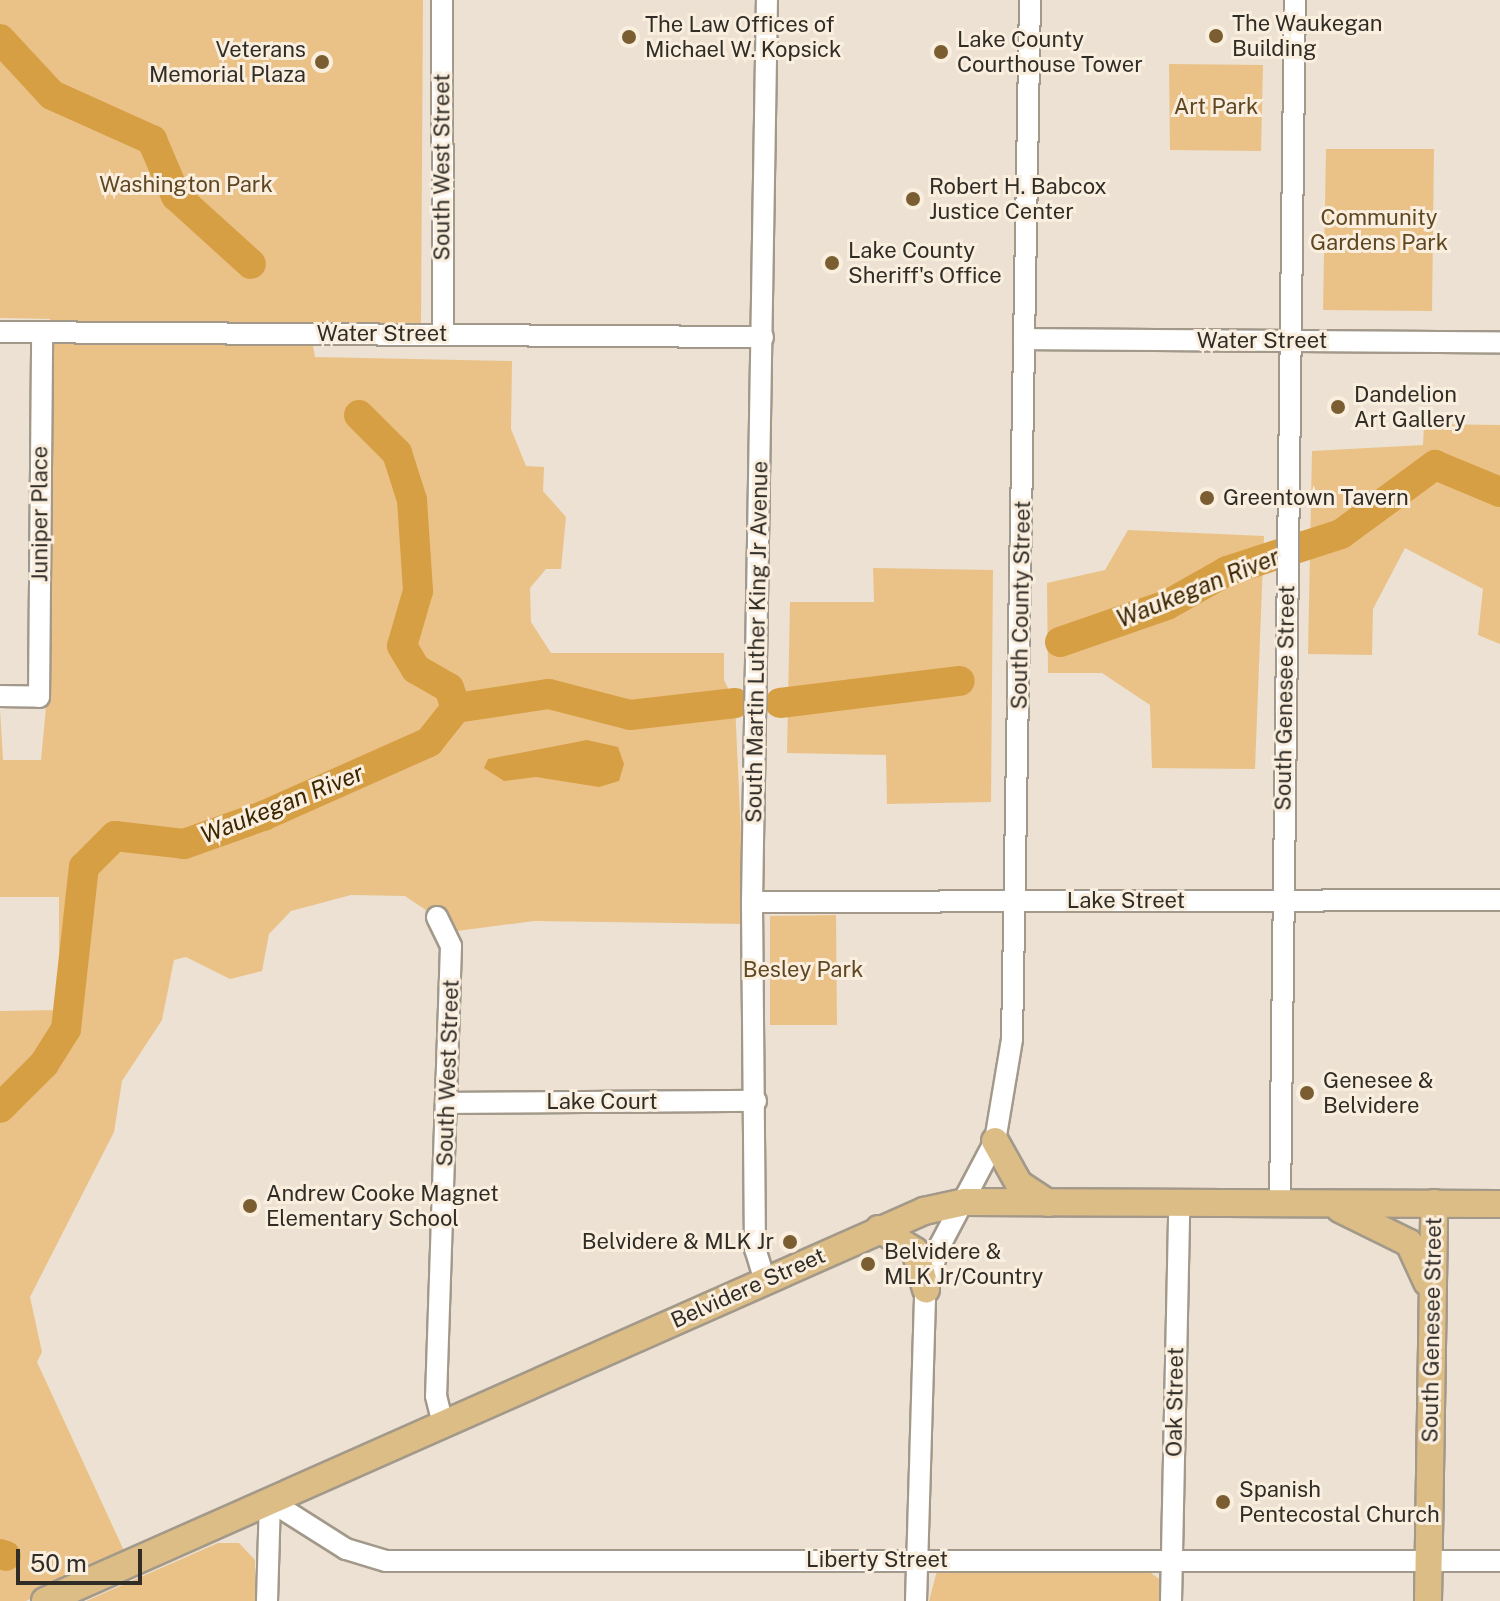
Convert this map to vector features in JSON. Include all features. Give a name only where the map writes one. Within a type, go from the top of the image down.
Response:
[{"type":"main road","points":[[995,1141],[1019,1184],[1048,1203]]},
{"type":"main road","name":"Belvidere Street","points":[[45,1601],[879,1229],[965,1202],[1500,1204]]},
{"type":"main road","name":"South Genesee Street","points":[[1428,1601],[1434,1203]]},
{"type":"main road","points":[[1320,1204],[1358,1214],[1409,1243],[1421,1259],[1433,1309]]},
{"type":"main road","points":[[879,1229],[915,1251],[926,1289]]},
{"type":"street","name":"South West Street","points":[[442,0],[443,335]]},
{"type":"street","name":"South Martin Luther King Jr Avenue","points":[[765,1281],[755,1249],[752,902],[767,0]]},
{"type":"street","name":"South County Street","points":[[916,1601],[926,1289],[938,1249],[995,1141],[1012,1039],[1017,901],[1030,0]]},
{"type":"street","name":"South Genesee Street","points":[[1280,1204],[1295,0]]},
{"type":"street","name":"Water Street","points":[[0,332],[763,337]]},
{"type":"street","name":"Juniper Place","points":[[0,696],[39,697],[42,332]]},
{"type":"street","name":"Water Street","points":[[1024,339],[1500,342]]},
{"type":"street","name":"Lake Street","points":[[752,902],[1500,900]]},
{"type":"street","name":"South West Street","points":[[437,917],[451,946],[436,1396],[443,1425]]},
{"type":"street","name":"Lake Court","points":[[448,1103],[756,1101]]},
{"type":"street","name":"Oak Street","points":[[1171,1601],[1179,1204]]},
{"type":"street","name":"Liberty Street","points":[[270,1501],[346,1549],[386,1561],[1500,1561]]},
{"type":"street","points":[[267,1601],[270,1501]]},
{"type":"green space","name":"Washington Park","points":[[0,0],[423,0],[421,324],[309,323],[315,357],[512,361],[511,429],[526,466],[544,467],[543,491],[566,517],[561,569],[546,569],[530,588],[531,622],[551,653],[724,653],[724,680],[735,703],[745,924],[534,921],[457,931],[405,896],[351,895],[291,911],[269,934],[262,971],[230,979],[186,957],[174,960],[162,1020],[122,1081],[114,1132],[30,1297],[42,1352],[37,1362],[126,1555],[26,1601],[0,1601],[0,1011],[59,1010],[59,897],[0,897],[0,709],[3,760],[41,760],[48,686],[50,319],[0,318]]},
{"type":"green space","name":"Art Park","points":[[1169,64],[1263,65],[1261,151],[1170,150]]},
{"type":"green space","name":"Community Gardens Park","points":[[1326,149],[1434,149],[1432,311],[1323,310]]},
{"type":"green space","points":[[1424,424],[1500,425],[1500,644],[1478,635],[1483,589],[1405,548],[1373,609],[1372,655],[1308,654],[1312,451],[1423,445]]},
{"type":"green space","points":[[1128,530],[1264,536],[1255,769],[1152,768],[1150,705],[1102,673],[1048,673],[1047,583],[1105,570]]},
{"type":"green space","points":[[873,568],[993,570],[991,802],[887,804],[886,755],[787,753],[790,602],[874,602]]},
{"type":"green space","name":"Besley Park","points":[[836,915],[837,1025],[770,1025],[770,916]]},
{"type":"green space","points":[[218,1543],[239,1543],[255,1560],[255,1601],[86,1601]]},
{"type":"green space","points":[[1147,1570],[1162,1581],[1162,1601],[929,1601],[937,1571]]},
{"type":"shaded area","points":[[587,740],[618,747],[624,764],[619,781],[599,787],[536,777],[504,781],[484,768],[488,759]]},
{"type":"waterway","name":"Waukegan River","points":[[0,39],[52,95],[152,140],[176,196],[251,264]]},
{"type":"waterway","points":[[359,415],[397,453],[412,500],[418,591],[402,646],[416,669],[449,688],[456,708]]},
{"type":"waterway","name":"Waukegan River","points":[[1060,642],[1167,605],[1227,571],[1341,534],[1435,465],[1500,492]]},
{"type":"waterway","name":"Waukegan River","points":[[780,703],[960,681]]},
{"type":"waterway","name":"Waukegan River","points":[[0,1108],[44,1064],[66,1029],[84,867],[115,836],[184,844],[263,816],[429,742],[456,708],[549,694],[630,715],[735,703]]},
{"type":"waterway","name":"Waukegan River","points":[[0,1554],[6,1556]]},
{"type":"place","name":"The Waukegan Building","points":[[1216,36]]},
{"type":"place","name":"The Law Offices of Michael W. Kopsick","points":[[629,37]]},
{"type":"place","name":"Lake County Courthouse Tower","points":[[941,52]]},
{"type":"place","name":"Veterans Memorial Plaza","points":[[322,62]]},
{"type":"place","name":"Robert H. Babcox Justice Center","points":[[913,199]]},
{"type":"place","name":"Lake County Sheriff's Office","points":[[832,263]]},
{"type":"place","name":"Dandelion Art Gallery","points":[[1338,407]]},
{"type":"place","name":"Greentown Tavern","points":[[1207,498]]},
{"type":"place","name":"Genesee & Belvidere","points":[[1307,1093]]},
{"type":"place","name":"Andrew Cooke Magnet Elementary School","points":[[250,1206]]},
{"type":"place","name":"Belvidere & MLK Jr","points":[[790,1242]]},
{"type":"place","name":"Belvidere & MLK Jr/Country","points":[[868,1264]]},
{"type":"place","name":"Spanish Pentecostal Church","points":[[1223,1502]]}]
